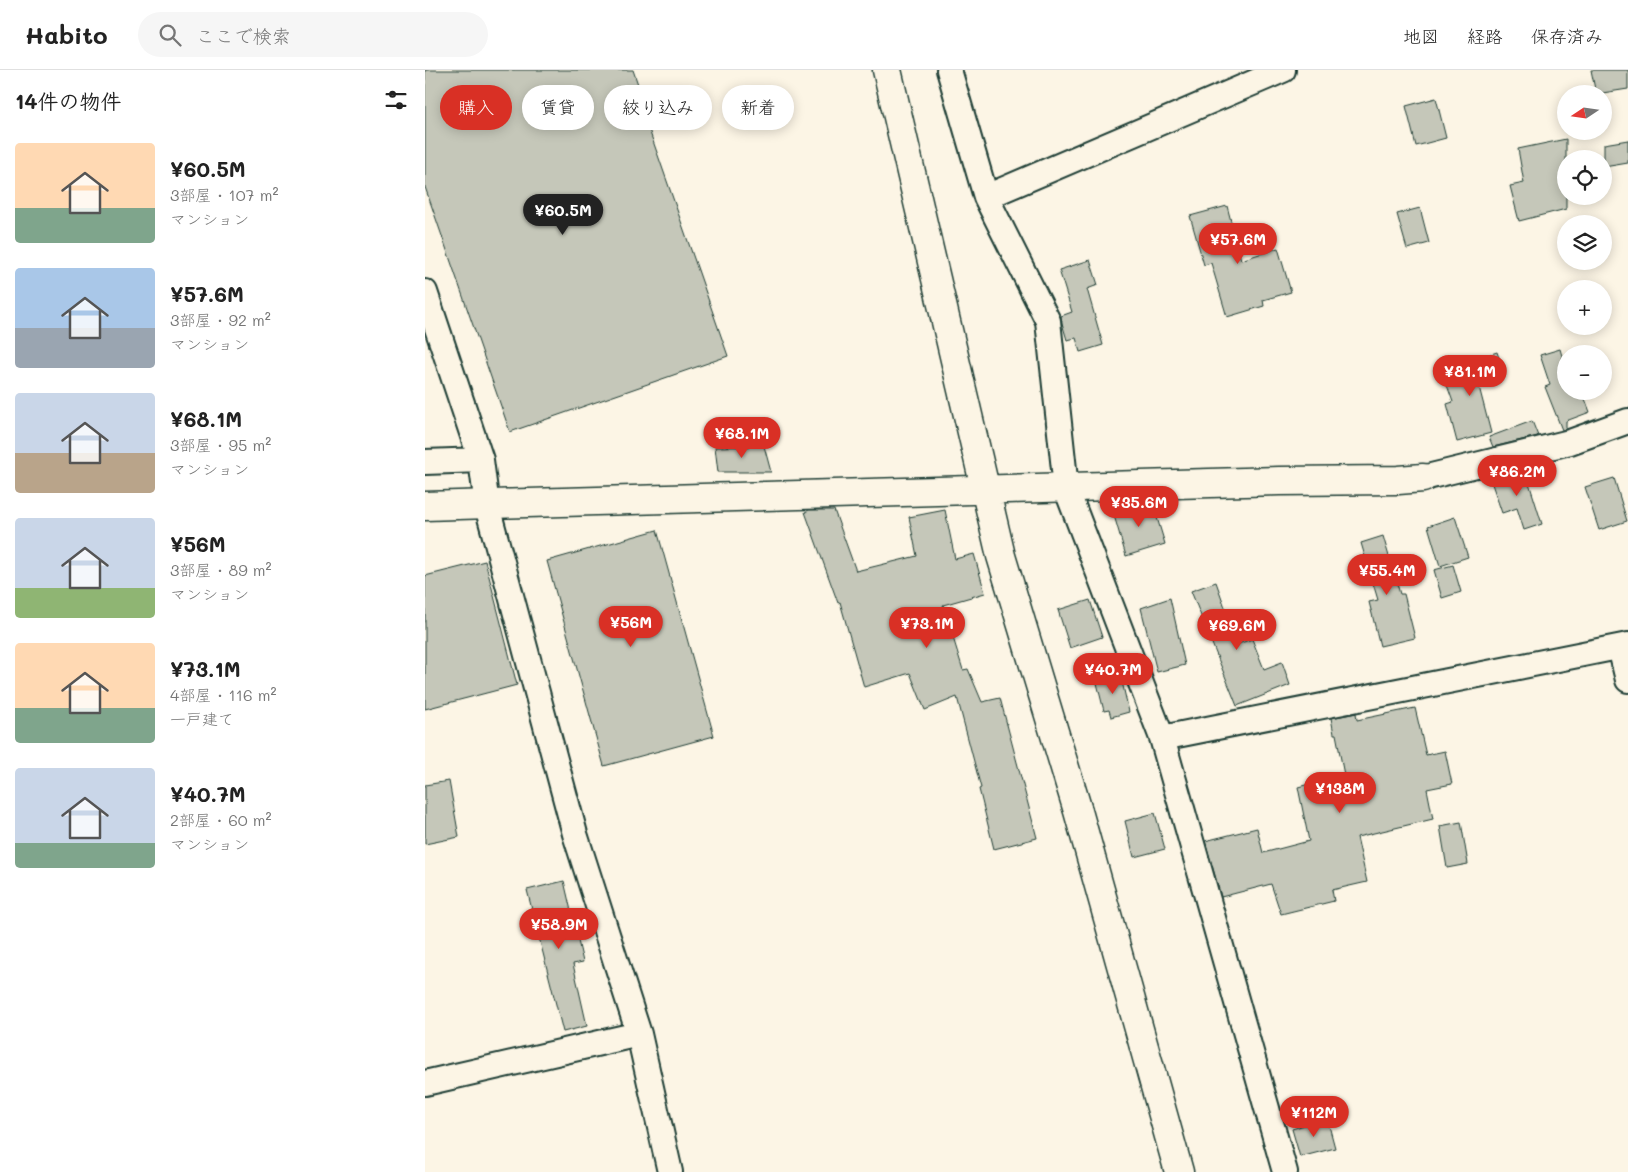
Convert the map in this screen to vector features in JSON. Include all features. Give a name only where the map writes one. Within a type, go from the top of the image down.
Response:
[{"type":"street","points":[[887,70],[1001,556],[1078,811],[1179,1172]]},
{"type":"street","points":[[949,70],[986,197],[1048,321],[1066,488],[1161,738],[1285,1172]]},
{"type":"street","points":[[986,197],[1283,70]]},
{"type":"street","points":[[425,292],[481,460],[487,506],[575,834],[639,1034],[670,1172]]},
{"type":"street","points":[[425,506],[487,506],[1279,481],[1398,480],[1423,478],[1570,442],[1628,421]]},
{"type":"street","points":[[425,462],[481,460]]},
{"type":"street","points":[[1161,738],[1624,646],[1628,680]]},
{"type":"street","points":[[425,1083],[639,1034]]},
{"type":"building","points":[[425,70],[633,70],[638,85],[604,85],[604,130],[649,130],[728,356],[510,432],[425,187]]},
{"type":"building","points":[[1591,70],[1628,70],[1628,89],[1613,91],[1613,85],[1594,85]]},
{"type":"building","points":[[1436,98],[1446,138],[1416,146],[1406,106]]},
{"type":"building","points":[[1566,140],[1566,150],[1557,150],[1557,205],[1566,205],[1566,209],[1519,221],[1510,186],[1524,183],[1518,149]]},
{"type":"building","points":[[1628,140],[1628,163],[1612,166],[1612,150],[1604,150],[1604,144]]},
{"type":"building","points":[[1227,206],[1241,260],[1278,248],[1291,292],[1263,300],[1264,306],[1227,317],[1211,263],[1204,265],[1190,216]]},
{"type":"building","points":[[1420,208],[1429,243],[1407,249],[1397,214]]},
{"type":"building","points":[[1090,260],[1098,285],[1087,289],[1103,345],[1080,352],[1076,338],[1067,340],[1062,323],[1061,316],[1072,312],[1059,270]]},
{"type":"building","points":[[1557,350],[1557,400],[1585,400],[1590,412],[1566,421],[1566,429],[1562,430],[1545,387],[1550,385],[1540,355]]},
{"type":"building","points":[[1497,352],[1503,370],[1477,379],[1491,433],[1457,442],[1447,404],[1453,402],[1443,374],[1469,366],[1468,362]]},
{"type":"building","points":[[1532,421],[1538,436],[1493,447],[1489,437]]},
{"type":"building","points":[[764,446],[771,472],[718,472],[715,447]]},
{"type":"building","points":[[1524,467],[1542,524],[1524,530],[1517,508],[1502,513],[1491,481],[1504,477],[1503,473]]},
{"type":"building","points":[[1614,478],[1627,521],[1599,530],[1585,487]]},
{"type":"building","points":[[1152,501],[1165,544],[1126,556],[1113,512]]},
{"type":"building","points":[[809,510],[834,510],[856,571],[917,556],[909,517],[945,510],[955,559],[974,554],[985,593],[943,605],[963,670],[968,669],[982,702],[1000,698],[1037,838],[994,849],[979,789],[981,788],[957,697],[925,710],[910,673],[864,687],[840,602],[838,603],[805,512]]},
{"type":"building","points":[[1455,517],[1468,557],[1440,566],[1428,526]]},
{"type":"building","points":[[657,530],[714,736],[604,766],[547,561]]},
{"type":"building","points":[[1383,536],[1400,594],[1404,594],[1415,638],[1380,646],[1369,602],[1378,600],[1361,543]]},
{"type":"building","points":[[485,561],[517,685],[425,709],[425,576]]},
{"type":"building","points":[[1453,565],[1461,592],[1442,598],[1434,570]]},
{"type":"building","points":[[1216,582],[1238,644],[1252,639],[1264,669],[1282,662],[1290,685],[1237,706],[1191,591]]},
{"type":"building","points":[[1170,598],[1185,665],[1157,672],[1141,608]]},
{"type":"building","points":[[1090,600],[1102,637],[1070,648],[1058,610]]},
{"type":"building","points":[[1120,673],[1129,712],[1111,717],[1109,710],[1104,711],[1096,679]]},
{"type":"building","points":[[1415,708],[1426,755],[1445,751],[1452,784],[1427,789],[1433,819],[1357,837],[1367,882],[1332,890],[1334,901],[1281,914],[1271,884],[1221,897],[1205,841],[1257,828],[1263,853],[1309,841],[1298,787],[1344,775],[1331,718],[1356,713],[1357,720]]},
{"type":"building","points":[[449,781],[459,837],[425,844],[425,785]]},
{"type":"building","points":[[1155,813],[1165,849],[1134,857],[1125,821]]},
{"type":"building","points":[[1461,822],[1468,864],[1447,868],[1440,826]]},
{"type":"building","points":[[564,881],[583,962],[573,964],[587,1026],[563,1032],[527,890]]},
{"type":"building","points":[[1327,1118],[1335,1148],[1300,1157],[1292,1129]]}]
